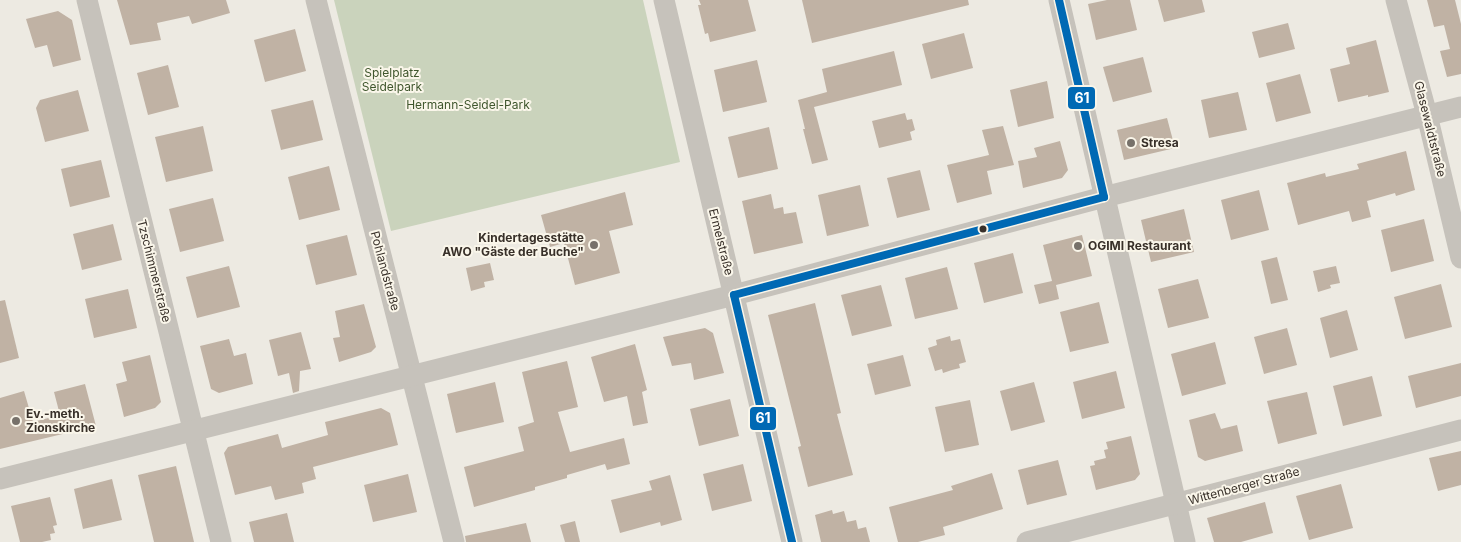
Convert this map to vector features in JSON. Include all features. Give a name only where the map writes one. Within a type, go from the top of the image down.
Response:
[{"type":"street","name":"Tzschimmerstraße","points":[[87,0],[221,542]]},
{"type":"street","name":"Pohlandstraße","points":[[316,0],[454,542]]},
{"type":"street","name":"Ermelstraße","points":[[664,0],[792,542]]},
{"type":"street","points":[[1059,0],[1185,542]]},
{"type":"street","name":"Glasewaldtstraße","points":[[1396,0],[1427,115],[1461,258]]},
{"type":"street","points":[[0,478],[734,295],[1104,196],[1461,107]]},
{"type":"street","name":"Wittenberger Straße","points":[[1027,542],[1461,430]]},
{"type":"green space","name":"Hermann-Seidel-Park","points":[[334,0],[643,0],[680,162],[391,231]]},
{"type":"building","points":[[117,0],[226,0],[230,13],[192,24],[189,16],[157,23],[161,40],[130,45]]},
{"type":"building","points":[[699,0],[748,0],[756,31],[710,42],[708,33],[705,34],[698,5],[701,5]]},
{"type":"building","points":[[802,0],[968,0],[969,5],[812,43]]},
{"type":"building","points":[[1107,0],[1130,0],[1137,30],[1096,40],[1088,4]]},
{"type":"building","points":[[1158,0],[1202,0],[1205,12],[1164,22]]},
{"type":"building","points":[[1427,0],[1455,0],[1461,24],[1461,74],[1447,77],[1440,51],[1450,49],[1444,25],[1434,27]]},
{"type":"building","points":[[58,11],[72,20],[81,60],[53,67],[47,45],[35,48],[26,19]]},
{"type":"building","points":[[1288,23],[1295,49],[1259,58],[1252,32]]},
{"type":"building","points":[[295,29],[306,71],[265,82],[254,40]]},
{"type":"building","points":[[964,33],[973,68],[931,79],[922,44]]},
{"type":"building","points":[[1376,40],[1389,92],[1338,102],[1330,69],[1350,64],[1346,48]]},
{"type":"building","points":[[894,51],[902,85],[814,107],[828,160],[812,164],[798,100],[827,92],[822,69]]},
{"type":"building","points":[[1143,57],[1152,92],[1113,102],[1103,67]]},
{"type":"building","points":[[757,60],[767,102],[723,112],[714,70]]},
{"type":"building","points":[[168,65],[179,107],[148,115],[137,73]]},
{"type":"building","points":[[1300,74],[1311,113],[1276,122],[1266,83]]},
{"type":"building","points":[[1047,81],[1054,118],[1018,127],[1010,90]]},
{"type":"building","points":[[78,90],[89,131],[45,142],[36,108],[40,100]]},
{"type":"building","points":[[1238,92],[1247,130],[1209,138],[1201,100]]},
{"type":"building","points":[[313,100],[323,140],[281,150],[271,110]]},
{"type":"building","points":[[905,113],[907,120],[912,119],[915,130],[910,132],[912,140],[879,148],[872,121]]},
{"type":"building","points":[[1167,118],[1175,148],[1124,160],[1117,130]]},
{"type":"building","points":[[203,126],[213,171],[166,182],[155,137]]},
{"type":"building","points":[[1003,126],[1014,165],[987,171],[992,194],[957,203],[947,165],[989,155],[982,130]]},
{"type":"building","points":[[769,127],[778,169],[738,178],[728,137]]},
{"type":"building","points":[[1060,141],[1068,170],[1062,178],[1023,188],[1018,161],[1037,157],[1034,148]]},
{"type":"building","points":[[1406,151],[1415,190],[1396,196],[1395,193],[1367,201],[1371,217],[1352,222],[1349,211],[1298,225],[1287,183],[1325,173],[1326,177],[1359,169],[1357,164]]},
{"type":"building","points":[[101,160],[110,197],[70,207],[61,169]]},
{"type":"building","points":[[329,166],[340,210],[299,220],[288,177]]},
{"type":"building","points":[[920,170],[930,210],[897,218],[887,178]]},
{"type":"building","points":[[860,185],[869,226],[827,236],[818,195]]},
{"type":"building","points":[[1259,190],[1269,230],[1231,240],[1221,200]]},
{"type":"building","points":[[625,192],[633,225],[609,231],[620,273],[575,285],[564,243],[550,247],[541,215]]},
{"type":"building","points":[[771,194],[774,209],[783,207],[784,214],[796,212],[803,243],[754,254],[742,201]]},
{"type":"building","points":[[213,198],[224,241],[180,252],[169,209]]},
{"type":"building","points":[[1184,209],[1194,252],[1151,262],[1141,220]]},
{"type":"building","points":[[1424,219],[1434,261],[1391,272],[1381,230]]},
{"type":"building","points":[[113,224],[122,260],[82,270],[73,234]]},
{"type":"building","points":[[347,235],[357,275],[316,285],[306,245]]},
{"type":"building","points":[[1082,235],[1092,276],[1056,285],[1059,299],[1039,304],[1034,285],[1052,281],[1043,245]]},
{"type":"building","points":[[1013,253],[1023,293],[984,303],[974,263]]},
{"type":"building","points":[[1277,257],[1288,300],[1271,304],[1261,261]]},
{"type":"building","points":[[490,263],[494,280],[484,282],[485,287],[471,291],[466,268]]},
{"type":"building","points":[[229,266],[240,307],[197,318],[186,277]]},
{"type":"building","points":[[1336,266],[1340,283],[1330,285],[1331,288],[1318,292],[1313,271]]},
{"type":"building","points":[[947,267],[958,309],[915,319],[905,278]]},
{"type":"building","points":[[1198,279],[1209,318],[1168,328],[1158,289]]},
{"type":"building","points":[[1441,284],[1452,327],[1405,339],[1394,297]]},
{"type":"building","points":[[881,285],[892,326],[852,336],[841,295]]},
{"type":"building","points":[[128,289],[137,328],[94,338],[85,299]]},
{"type":"building","points":[[5,300],[19,358],[0,363],[0,301]]},
{"type":"building","points":[[1099,302],[1109,343],[1070,352],[1060,312]]},
{"type":"building","points":[[815,303],[841,413],[837,414],[853,475],[808,487],[798,447],[801,446],[768,315]]},
{"type":"building","points":[[364,304],[376,347],[371,352],[339,362],[333,338],[340,337],[335,311]]},
{"type":"building","points":[[1347,310],[1358,350],[1330,358],[1320,318]]},
{"type":"building","points":[[705,328],[713,333],[724,373],[694,380],[691,363],[672,366],[663,337]]},
{"type":"building","points":[[1287,328],[1297,365],[1264,374],[1254,337]]},
{"type":"building","points":[[301,332],[311,369],[300,371],[299,391],[293,393],[289,373],[278,376],[269,340]]},
{"type":"building","points":[[950,336],[951,341],[960,339],[966,362],[959,364],[960,368],[943,373],[942,369],[935,371],[928,348],[937,345],[936,340]]},
{"type":"building","points":[[229,339],[234,356],[246,353],[253,384],[219,393],[211,389],[200,346]]},
{"type":"building","points":[[1215,342],[1226,384],[1182,396],[1171,354]]},
{"type":"building","points":[[635,344],[647,390],[642,392],[648,423],[633,426],[627,396],[604,402],[591,357]]},
{"type":"building","points":[[150,355],[161,402],[155,408],[124,417],[116,384],[127,381],[122,362]]},
{"type":"building","points":[[903,355],[911,386],[875,395],[867,364]]},
{"type":"building","points":[[567,361],[578,407],[558,412],[570,452],[624,438],[630,464],[607,470],[605,464],[567,475],[567,478],[535,487],[535,490],[474,507],[464,467],[524,451],[518,427],[534,422],[522,372]]},
{"type":"building","points":[[1461,363],[1461,396],[1416,408],[1408,376]]},
{"type":"building","points":[[1116,371],[1125,408],[1082,419],[1073,382]]},
{"type":"building","points":[[1372,376],[1382,416],[1343,426],[1333,386]]},
{"type":"building","points":[[495,382],[504,422],[456,433],[447,394]]},
{"type":"building","points":[[1034,382],[1045,422],[1011,431],[1000,391]]},
{"type":"building","points":[[85,384],[96,426],[0,449],[0,398],[24,391],[33,422],[60,415],[54,392]]},
{"type":"building","points":[[1307,392],[1317,434],[1278,444],[1267,401]]},
{"type":"building","points":[[730,399],[739,436],[699,446],[690,409]]},
{"type":"building","points":[[970,400],[979,445],[945,452],[935,407]]},
{"type":"building","points":[[381,408],[390,413],[398,445],[313,467],[316,479],[302,483],[304,493],[275,500],[271,486],[235,495],[224,453],[228,447],[278,434],[282,448],[328,435],[325,422]]},
{"type":"building","points":[[1215,413],[1221,429],[1237,425],[1243,451],[1205,461],[1198,457],[1189,420]]},
{"type":"building","points":[[1131,436],[1140,474],[1135,480],[1096,490],[1090,466],[1095,465],[1094,461],[1106,458],[1104,450],[1108,449],[1106,442]]},
{"type":"building","points":[[1461,451],[1461,485],[1438,491],[1429,458]]},
{"type":"building","points":[[1058,460],[1067,495],[1027,505],[1018,470]]},
{"type":"building","points":[[743,464],[752,501],[712,511],[703,474]]},
{"type":"building","points":[[176,466],[194,542],[154,542],[138,475]]},
{"type":"building","points":[[992,473],[1003,509],[943,527],[945,535],[918,542],[898,542],[889,507],[953,490],[951,486]]},
{"type":"building","points":[[408,474],[417,512],[373,522],[364,485]]},
{"type":"building","points":[[670,475],[682,520],[661,526],[660,522],[620,533],[611,500],[652,490],[649,481]]},
{"type":"building","points":[[112,479],[122,520],[83,529],[74,489]]},
{"type":"building","points":[[1341,484],[1353,528],[1309,540],[1296,496]]},
{"type":"building","points":[[50,497],[57,525],[53,526],[55,533],[50,534],[51,540],[20,542],[11,506]]},
{"type":"building","points":[[1265,502],[1273,533],[1241,542],[1214,542],[1207,518]]},
{"type":"building","points":[[832,510],[833,514],[844,511],[847,522],[856,520],[858,529],[866,527],[870,542],[821,542],[815,515]]},
{"type":"building","points":[[287,513],[294,542],[254,542],[249,522]]},
{"type":"building","points":[[575,521],[580,542],[565,542],[560,525]]},
{"type":"building","points":[[526,523],[531,542],[466,542],[465,536]]},
{"type":"transit line","name":"61","points":[[1059,0],[1104,197]]},
{"type":"transit line","name":"61","points":[[734,295],[1104,197]]},
{"type":"transit line","name":"61","points":[[734,295],[792,542]]},
{"type":"place","name":"Stresa","points":[[1131,143]]},
{"type":"place","name":"Kindertagesstätte AWO \"Gäste der Buche\"","points":[[594,245]]},
{"type":"place","name":"OGIMI Restaurant","points":[[1078,246]]},
{"type":"place","name":"Ev.-meth. Zionskirche","points":[[16,421]]},
{"type":"park label","name":"Spielplatz Seidelpark","points":[[392,80]]}]
